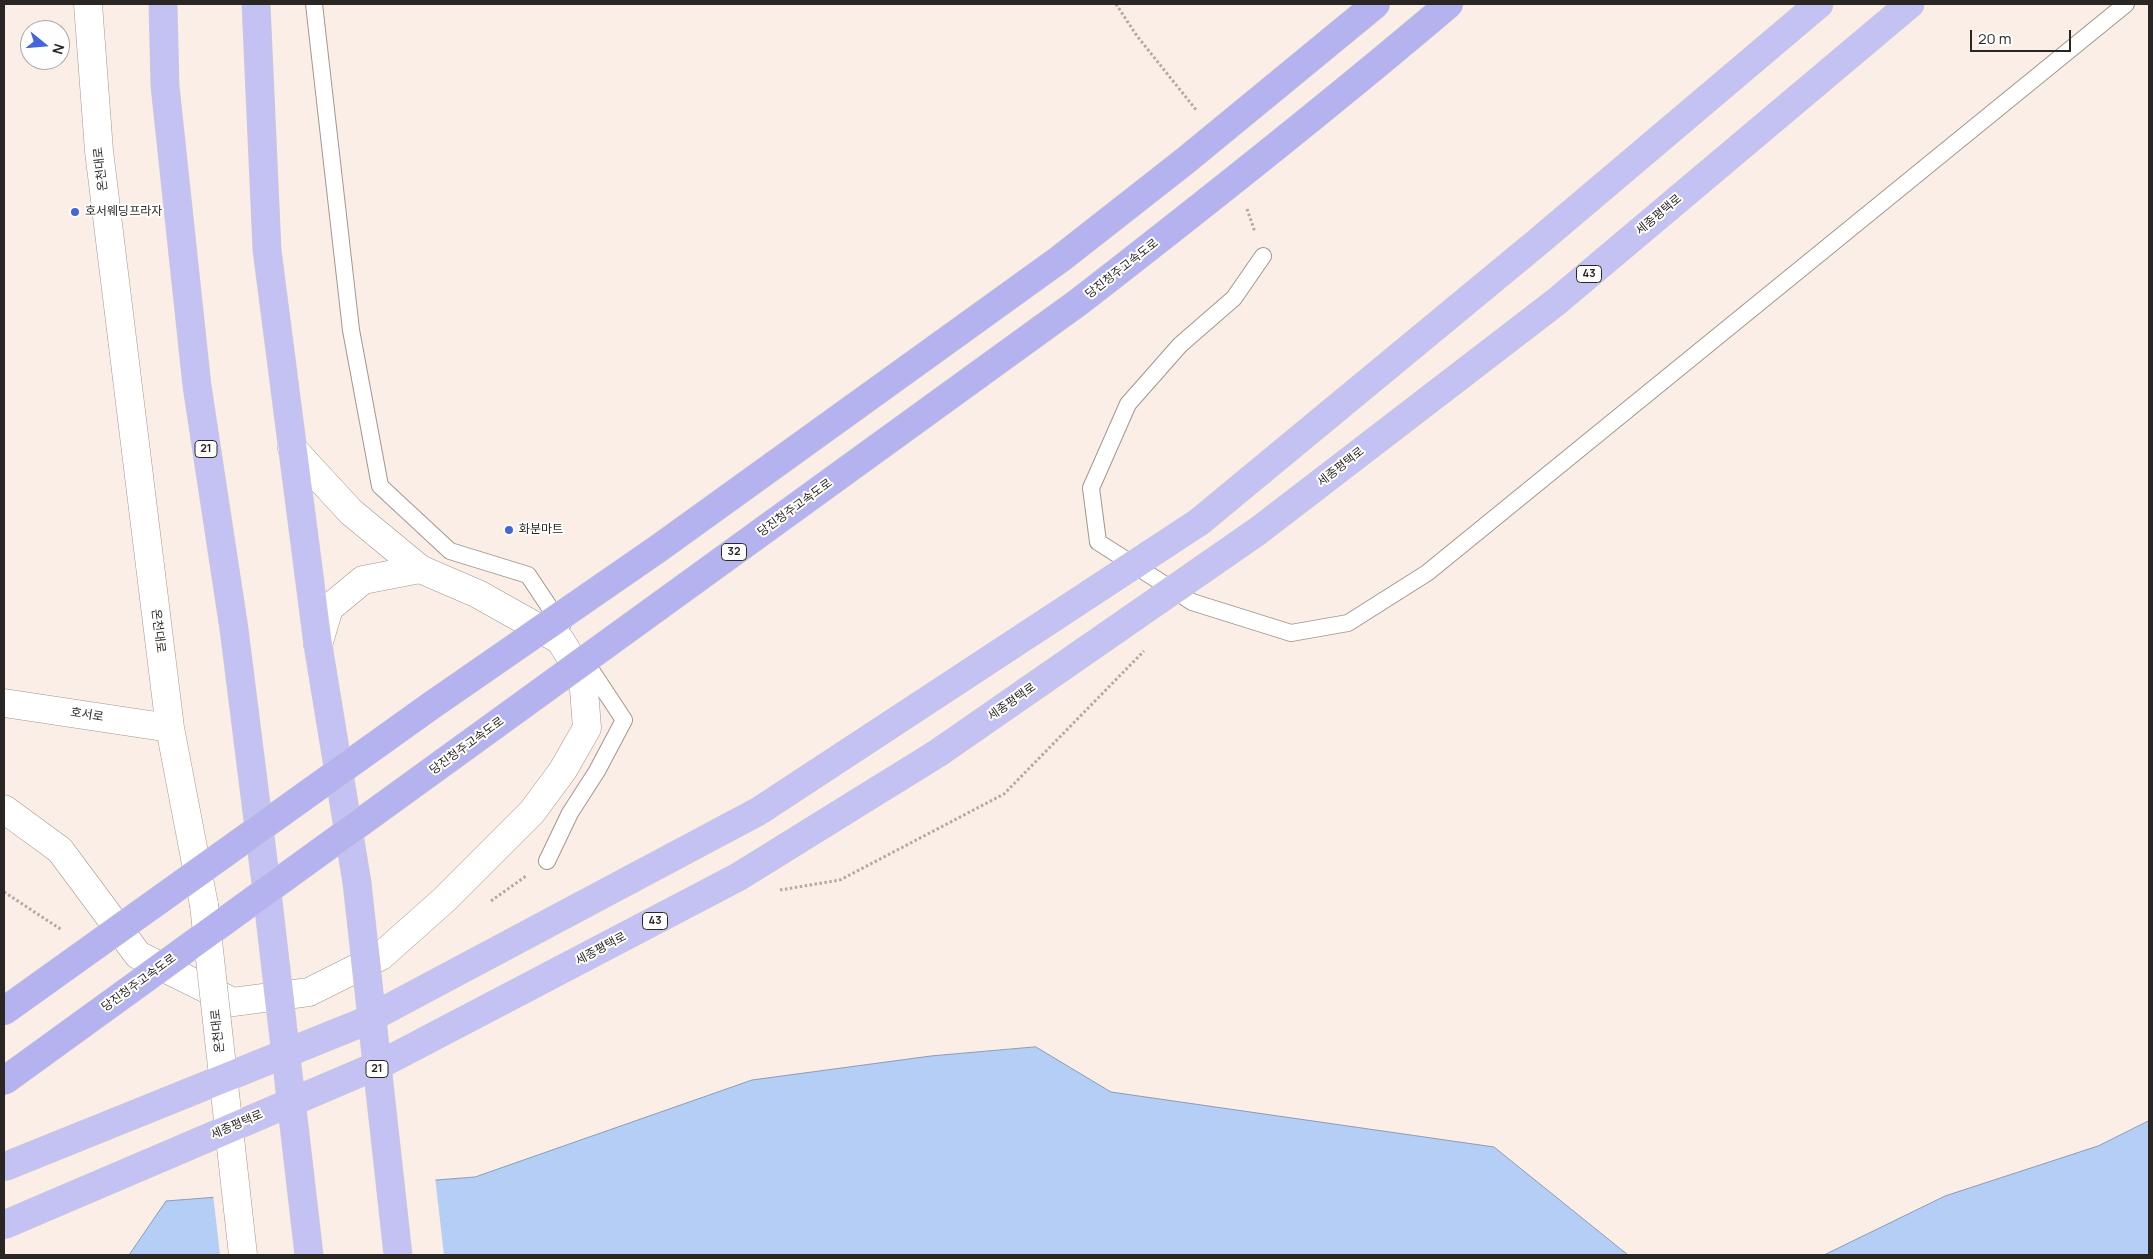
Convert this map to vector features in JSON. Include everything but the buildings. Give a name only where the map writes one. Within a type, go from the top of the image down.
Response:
[{"type":"highway","name":"21","points":[[162,4],[165,86],[197,386],[234,629],[309,1255]]},
{"type":"highway","name":"21","points":[[256,4],[267,250],[318,645],[357,883],[398,1255]]},
{"type":"highway","points":[[4,1011],[432,705],[666,543],[1060,259],[1185,161],[1376,4]]},
{"type":"highway","name":"당진청주고속도로","points":[[4,1081],[1080,301],[1210,201],[1335,101],[1449,4]]},
{"type":"highway","points":[[4,1167],[361,1023],[759,811],[1199,522],[1539,241],[1818,4]]},
{"type":"highway","name":"세종평택로","points":[[4,1225],[383,1063],[738,877],[938,753],[1258,531],[1556,302],[1910,4]]},
{"type":"street","name":"온천대로","points":[[88,4],[99,151],[170,728],[204,905],[243,1255]]},
{"type":"street","points":[[4,809],[60,850],[138,955],[233,1002],[309,992],[381,956],[444,900],[532,812],[563,770],[587,728],[583,677],[560,640],[478,594],[420,568],[351,512],[292,448]]},
{"type":"street","points":[[318,645],[329,608],[363,580],[420,568]]},
{"type":"street","name":"호서로","points":[[4,703],[170,728]]},
{"type":"lane","points":[[314,4],[350,330],[380,486],[450,551],[528,575],[624,720],[570,813],[547,861]]},
{"type":"lane","points":[[1263,256],[1234,298],[1180,345],[1128,404],[1091,488],[1098,542],[1192,602],[1291,633],[1348,623],[1427,573],[2126,4]]},
{"type":"water","points":[[1036,1047],[1111,1092],[1494,1147],[1628,1255],[129,1255],[166,1201],[475,1177],[752,1080],[931,1056]]},
{"type":"water","points":[[2149,1121],[2149,1255],[1824,1255],[1945,1196],[2098,1146]]},
{"type":"pier","points":[[435,1177],[444,1255],[220,1255],[213,1194]]},
{"type":"place","name":"호서웨딩프라자","points":[[75,212]]},
{"type":"place","name":"화분마트","points":[[509,530]]}]
